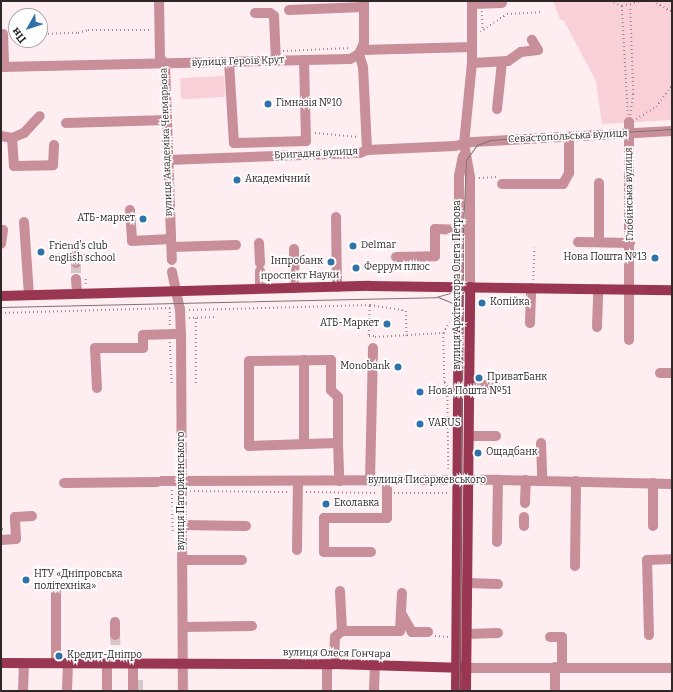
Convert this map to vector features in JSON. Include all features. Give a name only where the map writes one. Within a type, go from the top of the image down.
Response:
[{"type":"main road","name":"проспект Науки","points":[[1,296],[338,287],[459,286],[672,290]]},
{"type":"main road","name":"вулиця Архітектора Олега Петрова","points":[[459,286],[457,636],[466,691]]},
{"type":"main road","name":"вулиця Архітектора Олега Петрова","points":[[456,691],[462,668],[467,634],[470,287]]},
{"type":"main road","name":"вулиця Олеся Гончара","points":[[1,663],[68,664],[113,661],[135,664],[183,665],[331,664],[375,667],[462,668]]},
{"type":"street","name":"вулиця Академіка Чекмарьова","points":[[159,1],[160,58],[166,64],[172,260]]},
{"type":"street","points":[[476,3],[502,3]]},
{"type":"street","name":"вулиця Архітектора Олега Петрова","points":[[470,287],[464,230],[470,176],[464,149],[476,3]]},
{"type":"street","points":[[289,10],[364,4],[362,49],[367,150]]},
{"type":"street","points":[[255,13],[270,13],[274,16],[276,56]]},
{"type":"street","points":[[2,67],[3,34]]},
{"type":"street","points":[[472,63],[508,61],[521,52],[538,50],[532,40]]},
{"type":"street","name":"вулиця Героїв Крут","points":[[2,67],[229,62],[276,56],[304,60],[350,59],[362,49],[472,47]]},
{"type":"street","points":[[229,62],[234,143],[306,141],[304,60]]},
{"type":"street","points":[[497,110],[502,62]]},
{"type":"street","points":[[1,136],[12,138],[24,133],[40,116]]},
{"type":"street","points":[[66,123],[167,120]]},
{"type":"street","name":"Глобинська вулиця","points":[[629,122],[631,290],[629,340]]},
{"type":"street","name":"Севастопольська вулиця","points":[[464,149],[569,137],[672,131]]},
{"type":"street","points":[[502,184],[562,184],[569,173],[569,137]]},
{"type":"street","points":[[12,138],[14,166],[54,165],[54,145]]},
{"type":"street","name":"Бригадна вулиця","points":[[168,160],[360,153],[367,150],[464,149]]},
{"type":"street","points":[[599,183],[599,242]]},
{"type":"street","points":[[130,210],[132,241],[236,245]]},
{"type":"street","points":[[336,217],[338,287]]},
{"type":"street","points":[[24,222],[29,295]]},
{"type":"street","points":[[396,257],[435,256],[435,229],[464,230],[459,286]]},
{"type":"street","points":[[1,230],[3,230],[1,244]]},
{"type":"street","points":[[578,242],[630,243]]},
{"type":"street","points":[[259,243],[260,288]]},
{"type":"street","points":[[297,248],[298,288]]},
{"type":"street","points":[[172,272],[176,291]]},
{"type":"street","points":[[298,288],[300,276]]},
{"type":"street","points":[[76,279],[77,294]]},
{"type":"street","points":[[530,323],[532,288]]},
{"type":"street","points":[[598,289],[598,328]]},
{"type":"street","name":"вулиця Паторжинського","points":[[176,291],[182,312],[181,486],[184,627],[183,691]]},
{"type":"street","points":[[97,388],[95,348],[143,348],[143,335],[181,334]]},
{"type":"street","points":[[370,481],[373,348]]},
{"type":"street","points":[[304,360],[304,444]]},
{"type":"street","points":[[338,444],[249,446],[249,362],[332,360],[331,390],[338,397],[339,481]]},
{"type":"street","points":[[660,373],[672,373]]},
{"type":"street","points":[[469,385],[493,385]]},
{"type":"street","points":[[469,436],[496,436]]},
{"type":"street","points":[[541,443],[542,480]]},
{"type":"street","points":[[497,542],[498,480]]},
{"type":"street","points":[[525,504],[526,480]]},
{"type":"street","name":"вулиця Писаржевського","points":[[64,483],[160,482],[181,486],[298,481],[542,480],[672,484]]},
{"type":"street","points":[[297,550],[298,481]]},
{"type":"street","points":[[371,552],[324,552],[324,518],[387,518],[388,481]]},
{"type":"street","points":[[575,566],[576,481]]},
{"type":"street","points":[[653,483],[653,526]]},
{"type":"street","points":[[1,540],[16,539],[15,517],[32,516]]},
{"type":"street","points":[[182,525],[246,526]]},
{"type":"street","points":[[649,635],[647,560],[672,559]]},
{"type":"street","points":[[182,560],[242,560]]},
{"type":"street","points":[[468,583],[498,584]]},
{"type":"street","points":[[56,586],[56,664]]},
{"type":"street","points":[[340,591],[342,631]]},
{"type":"street","points":[[327,691],[334,637],[342,631],[400,631],[402,593]]},
{"type":"street","points":[[401,613],[412,632],[428,632]]},
{"type":"street","points":[[115,622],[116,635]]},
{"type":"street","points":[[184,627],[252,626]]},
{"type":"street","points":[[467,634],[498,633]]},
{"type":"street","points":[[550,637],[562,637],[555,691]]},
{"type":"street","points":[[107,691],[113,661]]},
{"type":"street","points":[[23,691],[24,663]]},
{"type":"street","points":[[67,691],[68,664]]},
{"type":"street","points":[[135,664],[138,677]]},
{"type":"street","points":[[135,664],[136,690]]},
{"type":"street","points":[[374,691],[375,667]]},
{"type":"street","name":"вулиця Олеся Гончара","points":[[462,668],[672,668]]},
{"type":"path","points":[[610,1],[622,6],[630,6],[641,1]]},
{"type":"path","points":[[654,1],[672,12]]},
{"type":"path","points":[[476,3],[483,31]]},
{"type":"path","points":[[622,6],[625,94],[629,122]]},
{"type":"path","points":[[629,122],[633,94],[630,6]]},
{"type":"path","points":[[473,36],[483,31],[507,14],[543,12]]},
{"type":"path","points":[[48,34],[78,33],[88,30],[159,30]]},
{"type":"path","points":[[276,56],[352,48],[355,43],[362,49]]},
{"type":"path","points":[[629,122],[656,107],[672,85]]},
{"type":"path","points":[[306,133],[366,137]]},
{"type":"path","points":[[473,178],[498,178],[502,184]]},
{"type":"path","points":[[532,288],[534,248]]},
{"type":"path","points":[[370,305],[369,336],[407,337],[420,332],[443,333]]},
{"type":"path","points":[[1,313],[182,312],[370,305],[406,310],[407,337]]},
{"type":"path","points":[[182,312],[196,318],[216,317]]},
{"type":"path","points":[[196,318],[196,384]]},
{"type":"path","points":[[448,467],[443,333],[450,322]]},
{"type":"path","points":[[373,348],[375,337]]},
{"type":"path","points":[[441,395],[446,386]]},
{"type":"path","points":[[181,486],[298,492],[388,494],[454,493]]},
{"type":"path","points":[[428,632],[436,636],[457,636]]},
{"type":"shaded area","points":[[553,1],[672,1],[672,120],[602,124],[596,81],[564,21],[560,19]]},
{"type":"shaded area","points":[[224,76],[225,97],[181,99],[180,78]]},
{"type":"tunnel","points":[[76,263],[76,279]]},
{"type":"tunnel","points":[[115,635],[116,656]]},
{"type":"tunnel","points":[[138,677],[138,690]]},
{"type":"tram line","points":[[459,691],[463,229],[466,160],[477,145],[490,140],[672,129]]},
{"type":"tram line","points":[[1,307],[436,297],[450,293],[463,280]]},
{"type":"tram line","points":[[438,297],[453,303],[461,316]]},
{"type":"place","name":"Гімназія №10","points":[[268,104]]},
{"type":"place","name":"Академічний","points":[[237,180]]},
{"type":"place","name":"АТБ-маркет","points":[[143,219]]},
{"type":"place","name":"Delmar","points":[[353,246]]},
{"type":"place","name":"Friend's club english school","points":[[41,252]]},
{"type":"place","name":"Нова Пошта №13","points":[[655,258]]},
{"type":"place","name":"Інпробанк","points":[[331,262]]},
{"type":"place","name":"Феррум плюс","points":[[356,268]]},
{"type":"place","name":"Копійка","points":[[482,303]]},
{"type":"place","name":"АТБ-Маркет","points":[[387,324]]},
{"type":"place","name":"Monobank","points":[[398,367]]},
{"type":"place","name":"ПриватБанк","points":[[479,378]]},
{"type":"place","name":"Нова Пошта №51","points":[[420,392]]},
{"type":"place","name":"VARUS","points":[[420,424]]},
{"type":"place","name":"Ощадбанк","points":[[478,453]]},
{"type":"place","name":"Еколавка","points":[[326,504]]},
{"type":"place","name":"НТУ «Дніпровська політехніка»","points":[[26,580]]},
{"type":"place","name":"Кредит-Дніпро","points":[[59,656]]}]
